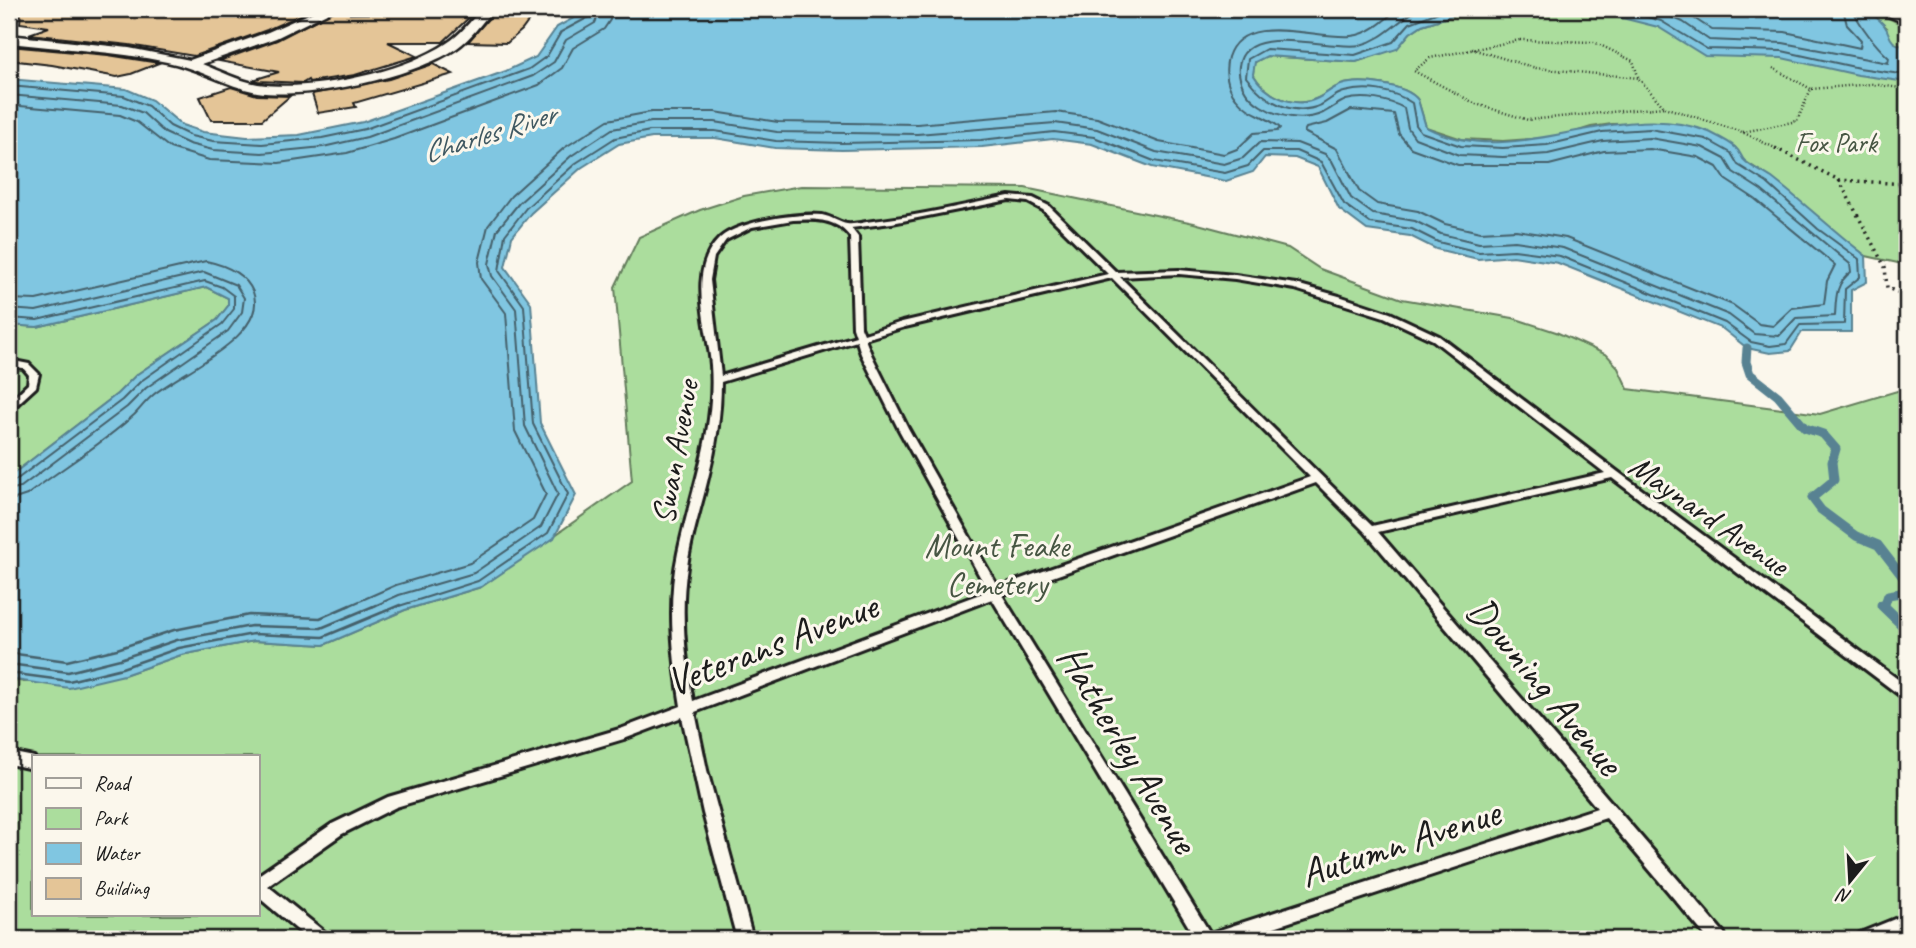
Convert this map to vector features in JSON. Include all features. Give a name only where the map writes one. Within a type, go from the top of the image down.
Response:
[{"type":"street","points":[[9,10],[16,9]]},
{"type":"street","points":[[190,64],[272,35],[329,9]]},
{"type":"street","points":[[9,39],[155,56],[190,64],[255,88],[280,90],[317,87],[386,71],[432,56],[460,38],[487,9]]},
{"type":"street","points":[[1879,9],[1907,20]]},
{"type":"lane","name":"Downing Avenue","points":[[847,226],[892,221],[999,199],[1030,200],[1046,208],[1370,530],[1718,939]]},
{"type":"lane","name":"Swan Avenue","points":[[745,939],[682,677],[678,597],[687,533],[709,447],[717,380],[705,280],[709,257],[717,242],[741,228],[778,219],[826,218],[847,226]]},
{"type":"lane","points":[[847,226],[855,243],[859,337],[903,428],[995,593]]},
{"type":"lane","points":[[717,380],[859,337],[1114,275],[1178,272],[1255,279],[1316,292],[1387,316],[1426,333],[1456,351],[1614,474]]},
{"type":"lane","points":[[9,363],[26,366],[34,374],[33,385],[9,407]]},
{"type":"lane","name":"Maynard Avenue","points":[[1370,530],[1614,474],[1907,693]]},
{"type":"lane","name":"Veterans Avenue","points":[[259,884],[305,849],[367,813],[425,792],[590,745],[995,593],[1318,478]]},
{"type":"lane","name":"Hatherley Avenue","points":[[995,593],[1205,939]]},
{"type":"lane","points":[[10,760],[32,763]]},
{"type":"lane","name":"Autumn Avenue","points":[[1215,939],[1607,811]]},
{"type":"lane","points":[[259,887],[320,939]]},
{"type":"lane","points":[[1866,939],[1907,922]]},
{"type":"path","points":[[1664,107],[1639,79],[1633,61],[1594,42],[1520,40],[1430,58],[1415,71],[1476,104],[1528,120],[1664,107],[1742,132],[1839,180],[1907,184]]},
{"type":"path","points":[[1471,48],[1536,68],[1639,79]]},
{"type":"path","points":[[1773,68],[1811,89],[1872,84],[1907,89]]},
{"type":"path","points":[[1742,132],[1797,121],[1811,89]]},
{"type":"path","points":[[1839,180],[1885,267],[1887,288],[1907,296]]},
{"type":"green space","name":"Fox Park","points":[[1473,9],[1707,9],[1886,27],[1869,11],[1907,27],[1907,265],[1866,256],[1771,178],[1743,160],[1735,147],[1700,130],[1658,123],[1612,124],[1559,137],[1503,141],[1462,139],[1426,127],[1418,100],[1404,90],[1382,84],[1349,83],[1318,98],[1299,102],[1273,94],[1258,82],[1253,74],[1254,63],[1266,56],[1356,62],[1397,48],[1410,33],[1422,25]]},
{"type":"green space","name":"Mount Feake Cemetery","points":[[801,186],[1025,188],[1194,223],[1288,248],[1320,269],[1402,299],[1513,318],[1556,332],[1607,355],[1617,366],[1628,389],[1820,414],[1907,388],[1907,939],[9,939],[9,679],[24,682],[124,675],[181,655],[254,641],[324,645],[405,610],[481,587],[632,481],[615,287],[639,237],[700,210],[744,196]]},
{"type":"green space","points":[[206,287],[228,298],[228,306],[217,320],[136,375],[117,394],[9,477],[9,325],[37,327]]},
{"type":"water","name":"Charles River","points":[[590,9],[1473,9],[1422,25],[1410,33],[1397,49],[1356,62],[1267,56],[1255,62],[1253,74],[1258,82],[1273,94],[1299,102],[1318,98],[1349,83],[1382,84],[1404,90],[1418,100],[1426,127],[1461,139],[1496,142],[1532,139],[1639,122],[1674,123],[1709,132],[1733,146],[1744,160],[1772,178],[1866,256],[1867,282],[1851,290],[1851,332],[1802,332],[1790,351],[1770,353],[1747,348],[1723,329],[1558,263],[1513,256],[1478,259],[1436,249],[1410,236],[1367,230],[1339,209],[1318,167],[1295,158],[1265,157],[1253,172],[1226,181],[1152,167],[1092,144],[1053,139],[982,147],[842,150],[775,148],[715,138],[652,138],[619,144],[581,168],[531,213],[512,237],[505,267],[531,303],[540,423],[576,495],[554,538],[481,587],[405,610],[324,645],[254,641],[181,655],[124,675],[69,688],[9,679],[9,477],[117,394],[136,375],[217,320],[228,306],[228,298],[206,287],[37,327],[9,325],[9,79],[126,89],[152,100],[182,125],[203,132],[247,137],[299,135],[363,122],[506,71],[536,57],[557,27]]},
{"type":"water","points":[[1586,9],[1865,9],[1884,25],[1892,41],[1907,47],[1907,82],[1858,75],[1782,58],[1705,56],[1658,27]]},
{"type":"building","points":[[25,9],[314,9],[267,30],[194,56],[129,45],[29,34],[49,27],[20,23],[21,12]]},
{"type":"building","points":[[337,9],[361,9],[349,14],[475,12],[443,42],[388,42],[417,56],[355,75],[308,80],[303,83],[258,81],[253,80],[279,72],[219,61],[277,40]]},
{"type":"building","points":[[536,11],[522,30],[507,43],[468,42],[494,12]]},
{"type":"building","points":[[9,46],[108,55],[159,63],[117,77],[9,60]]},
{"type":"building","points":[[433,64],[453,74],[354,103],[356,107],[318,113],[312,94],[389,79]]},
{"type":"building","points":[[231,87],[257,95],[290,96],[262,120],[211,120],[200,97]]},
{"type":"waterway","points":[[1747,348],[1746,362],[1750,374],[1778,396],[1805,428],[1823,434],[1836,449],[1832,462],[1834,480],[1812,498],[1821,510],[1856,536],[1878,545],[1905,580],[1907,590]]},
{"type":"waterway","points":[[1884,607],[1888,595],[1907,592]]},
{"type":"waterway","points":[[1884,607],[1907,629]]}]
